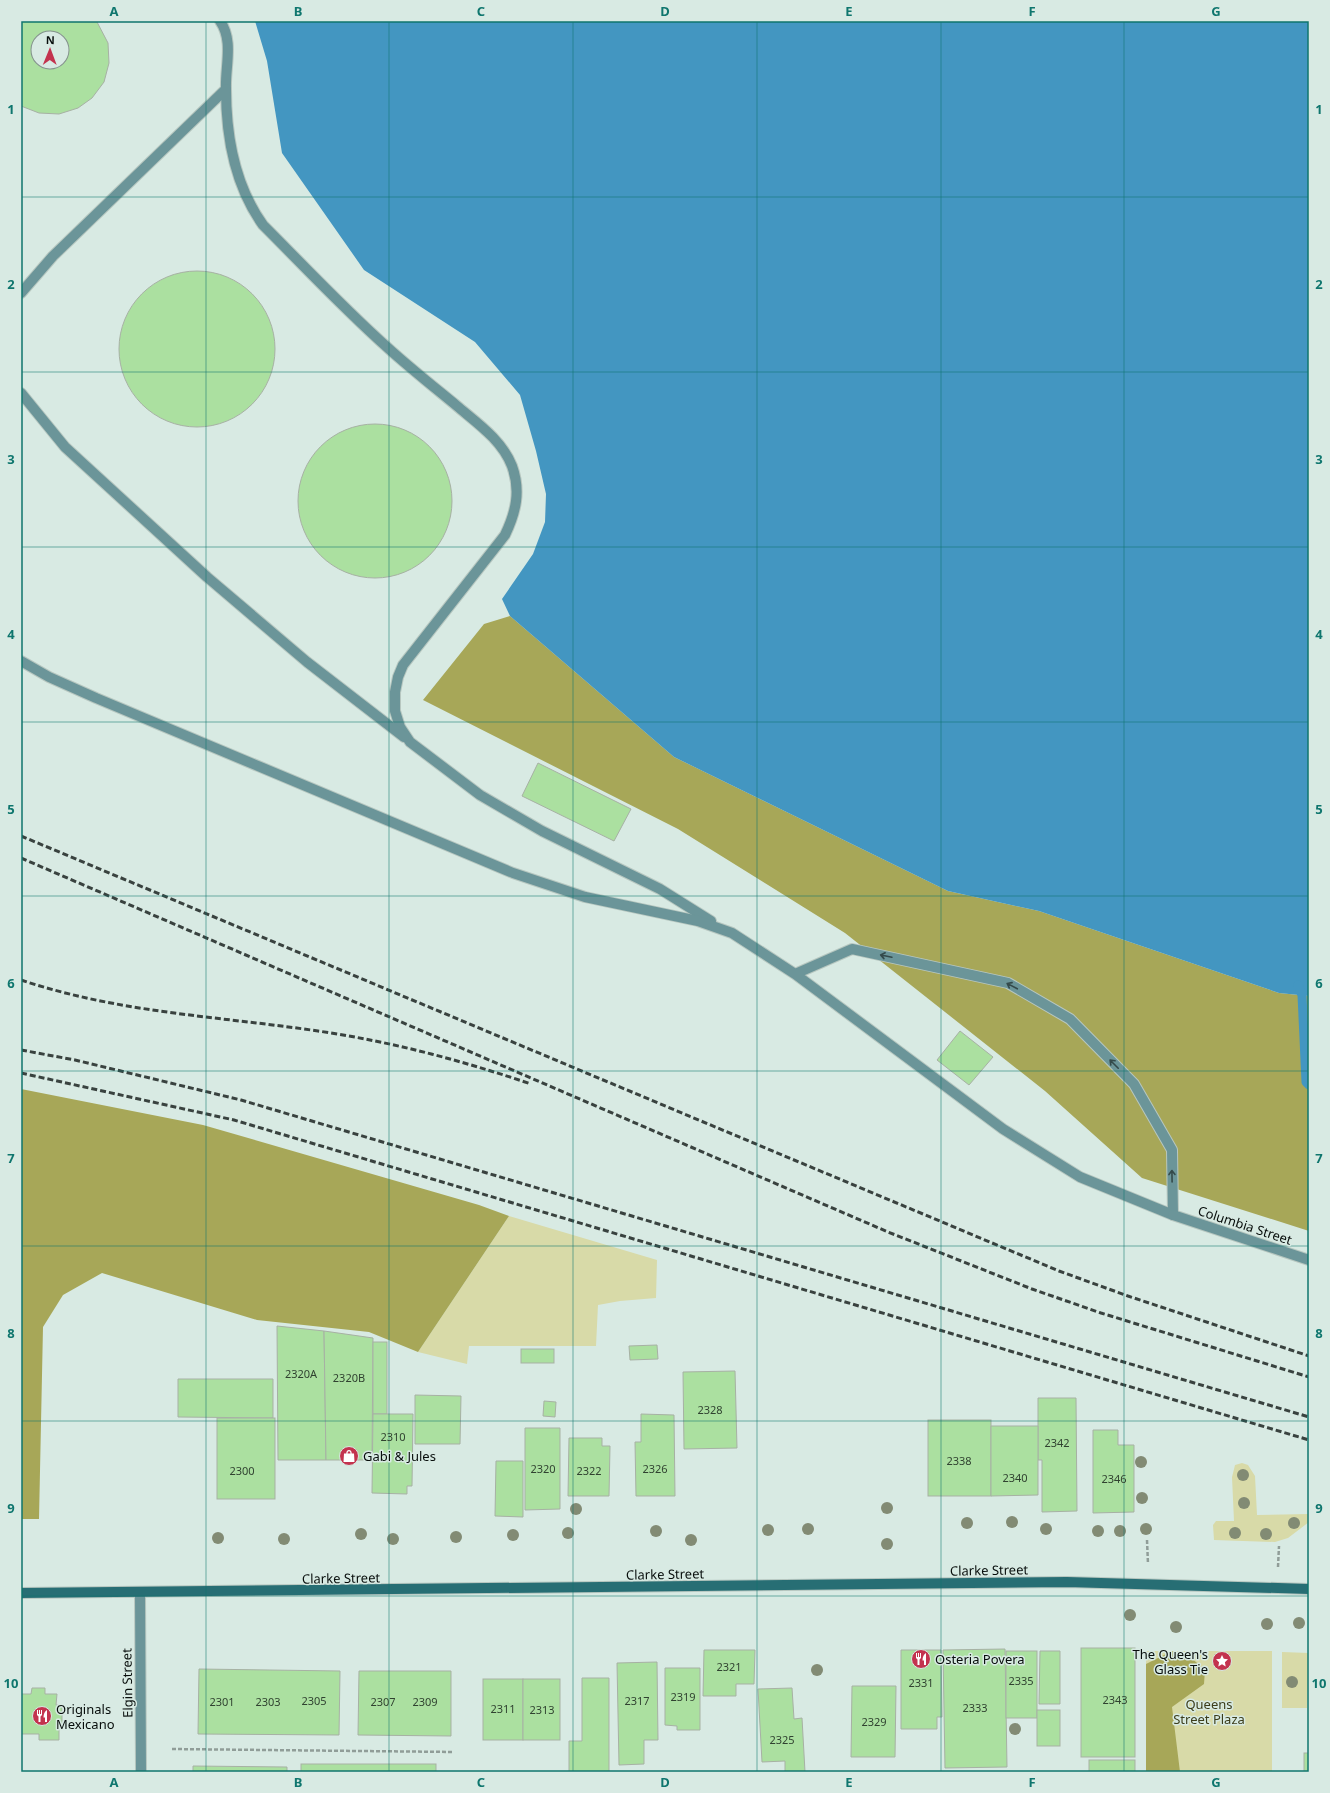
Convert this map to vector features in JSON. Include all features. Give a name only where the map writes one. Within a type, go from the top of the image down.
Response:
[{"type":"main road","name":"Clarke Street","points":[[21,1594],[1067,1582],[1309,1589]]},
{"type":"street","points":[[220,21],[228,39],[226,89],[228,127],[235,165],[242,190],[251,208],[263,225],[387,348],[485,429],[502,448],[511,465],[517,482],[517,500],[514,517],[505,535],[403,665],[398,677],[395,692],[395,712],[400,727],[410,742]]},
{"type":"street","points":[[21,293],[53,256],[226,89]]},
{"type":"street","points":[[21,393],[65,447],[207,577],[307,662],[410,742],[480,795],[542,831],[660,889],[732,933]]},
{"type":"street","points":[[21,661],[49,677],[96,698],[513,873],[585,897],[698,921],[732,933]]},
{"type":"street","name":"Columbia Street","points":[[732,933],[795,974],[1003,1129],[1080,1177],[1173,1215],[1309,1260]]},
{"type":"street","points":[[795,974],[852,949],[1008,983],[1070,1019],[1134,1084],[1172,1150],[1173,1215]]},
{"type":"street","name":"Elgin Street","points":[[140,1593],[141,1772]]},
{"type":"path","points":[[172,1749],[454,1752]]},
{"type":"green space","points":[[509,1216],[657,1260],[656,1298],[620,1301],[598,1305],[596,1346],[469,1346],[467,1364],[418,1352]]},
{"type":"green space","points":[[1242,1463],[1248,1465],[1255,1476],[1257,1515],[1309,1514],[1309,1522],[1288,1538],[1275,1542],[1214,1540],[1213,1525],[1216,1521],[1234,1521],[1232,1477],[1235,1465]]},
{"type":"green space","name":"Queens Street Plaza","points":[[1146,1651],[1272,1651],[1272,1772],[1146,1772]]},
{"type":"green space","points":[[1282,1652],[1309,1653],[1307,1708],[1282,1708]]},
{"type":"shaded area","points":[[510,616],[674,757],[948,891],[1039,911],[1279,993],[1309,996],[1309,1231],[1142,1178],[1045,1091],[845,933],[678,829],[423,700],[484,624]]},
{"type":"shaded area","points":[[21,1089],[203,1125],[479,1205],[509,1216],[418,1352],[369,1332],[257,1320],[102,1273],[63,1295],[43,1327],[39,1519],[21,1519]]},
{"type":"shaded area","points":[[1172,1651],[1188,1655],[1205,1670],[1204,1684],[1172,1707],[1180,1772],[1146,1772],[1146,1664]]},
{"type":"water","points":[[255,21],[1309,21],[1309,996],[1279,993],[1039,911],[948,891],[674,757],[510,616],[502,599],[533,554],[545,522],[546,494],[536,451],[520,395],[475,342],[364,270],[282,153],[267,61]]},
{"type":"building","points":[[21,21],[97,22],[108,43],[109,63],[104,82],[92,98],[78,108],[59,114],[39,113],[21,106]]},
{"type":"building","points":[[197,271],[227,277],[240,284],[252,294],[262,306],[269,319],[275,349],[269,379],[262,392],[252,404],[240,414],[227,421],[197,427],[167,421],[154,414],[142,404],[132,392],[125,379],[119,349],[125,319],[132,306],[142,294],[154,284],[167,277]]},
{"type":"building","points":[[367,424],[383,424],[405,430],[430,446],[446,471],[451,486],[451,516],[446,531],[430,556],[418,565],[397,575],[383,578],[367,578],[353,575],[339,569],[326,561],[315,550],[301,523],[298,509],[298,493],[301,479],[307,465],[315,452],[326,441],[353,427]]},
{"type":"building","points":[[538,763],[631,809],[614,841],[522,796]]},
{"type":"building","points":[[960,1031],[993,1057],[969,1085],[937,1060]]},
{"type":"building","points":[[277,1326],[324,1331],[326,1460],[278,1460]]},
{"type":"building","points":[[324,1331],[373,1338],[372,1460],[326,1460]]},
{"type":"building","points":[[373,1342],[387,1342],[387,1414],[373,1414]]},
{"type":"building","points":[[657,1345],[658,1359],[630,1360],[629,1346]]},
{"type":"building","points":[[521,1349],[554,1349],[554,1363],[521,1363]]},
{"type":"building","points":[[735,1371],[737,1448],[684,1449],[683,1372]]},
{"type":"building","points":[[178,1379],[273,1379],[273,1418],[178,1417]]},
{"type":"building","points":[[415,1395],[461,1396],[460,1444],[415,1444]]},
{"type":"building","points":[[1038,1398],[1076,1398],[1077,1511],[1042,1512],[1042,1460],[1038,1460]]},
{"type":"building","points":[[544,1401],[556,1402],[555,1417],[543,1416]]},
{"type":"building","points":[[373,1414],[413,1414],[412,1486],[407,1486],[407,1494],[372,1493]]},
{"type":"building","points":[[641,1414],[674,1415],[675,1496],[636,1496],[635,1442],[641,1442]]},
{"type":"building","points":[[217,1418],[275,1418],[275,1499],[217,1499]]},
{"type":"building","points":[[928,1420],[991,1420],[991,1496],[928,1496]]},
{"type":"building","points":[[991,1426],[1038,1426],[1038,1495],[991,1496]]},
{"type":"building","points":[[525,1428],[560,1428],[560,1509],[525,1510]]},
{"type":"building","points":[[1093,1430],[1118,1430],[1118,1445],[1134,1445],[1134,1512],[1093,1513]]},
{"type":"building","points":[[569,1438],[602,1438],[602,1446],[610,1446],[609,1496],[568,1496]]},
{"type":"building","points":[[496,1461],[523,1461],[523,1517],[495,1516]]},
{"type":"building","points":[[1081,1648],[1135,1648],[1135,1757],[1081,1757]]},
{"type":"building","points":[[1005,1649],[1007,1767],[945,1768],[943,1650]]},
{"type":"building","points":[[704,1650],[755,1650],[754,1684],[736,1684],[736,1696],[703,1696]]},
{"type":"building","points":[[901,1650],[941,1650],[942,1717],[937,1717],[937,1729],[901,1729]]},
{"type":"building","points":[[1006,1651],[1037,1651],[1037,1718],[1006,1718]]},
{"type":"building","points":[[1040,1651],[1060,1651],[1060,1704],[1039,1704]]},
{"type":"building","points":[[657,1662],[658,1740],[644,1740],[644,1764],[619,1765],[617,1663]]},
{"type":"building","points":[[665,1668],[700,1668],[700,1730],[677,1730],[677,1726],[665,1725]]},
{"type":"building","points":[[199,1669],[340,1671],[339,1735],[198,1734]]},
{"type":"building","points":[[359,1671],[451,1671],[451,1736],[358,1735]]},
{"type":"building","points":[[582,1678],[609,1678],[609,1772],[569,1772],[569,1741],[582,1741]]},
{"type":"building","points":[[483,1679],[523,1679],[523,1740],[483,1740]]},
{"type":"building","points":[[523,1679],[560,1679],[560,1740],[523,1740]]},
{"type":"building","points":[[852,1686],[896,1686],[895,1757],[851,1757]]},
{"type":"building","name":"Originals Mexicano","points":[[32,1688],[45,1688],[45,1694],[57,1694],[56,1705],[62,1705],[62,1726],[59,1726],[59,1740],[39,1740],[39,1734],[21,1734],[21,1694],[31,1694]]},
{"type":"building","points":[[792,1688],[794,1719],[802,1718],[805,1772],[785,1772],[785,1761],[762,1762],[758,1689]]},
{"type":"building","points":[[1037,1710],[1060,1710],[1060,1746],[1037,1746]]},
{"type":"building","points":[[1304,1753],[1309,1753],[1309,1772],[1304,1772]]},
{"type":"building","points":[[1089,1760],[1135,1760],[1135,1772],[1089,1772]]},
{"type":"building","points":[[301,1764],[436,1764],[436,1772],[301,1772]]},
{"type":"building","points":[[193,1766],[287,1767],[287,1772],[193,1772]]},
{"type":"waterway","points":[[1298,985],[1302,995],[1306,1082],[1309,1085]]},
{"type":"railway","points":[[21,836],[1059,1271],[1128,1296],[1309,1356]]},
{"type":"railway","points":[[21,858],[888,1232],[1032,1289],[1101,1313],[1309,1377]]},
{"type":"railway","points":[[21,980],[58,991],[132,1007],[346,1035],[400,1046],[478,1067],[531,1084]]},
{"type":"railway","points":[[21,1050],[75,1060],[241,1100],[1309,1417]]},
{"type":"railway","points":[[21,1073],[234,1120],[1309,1440]]},
{"type":"place","name":"Gabi & Jules","points":[[349,1456]]},
{"type":"place","name":"Osteria Povera","points":[[921,1659]]},
{"type":"place","name":"The Queen's Glass Tie","points":[[1222,1661]]},
{"type":"place","name":"Originals Mexicano","points":[[42,1716]]}]
